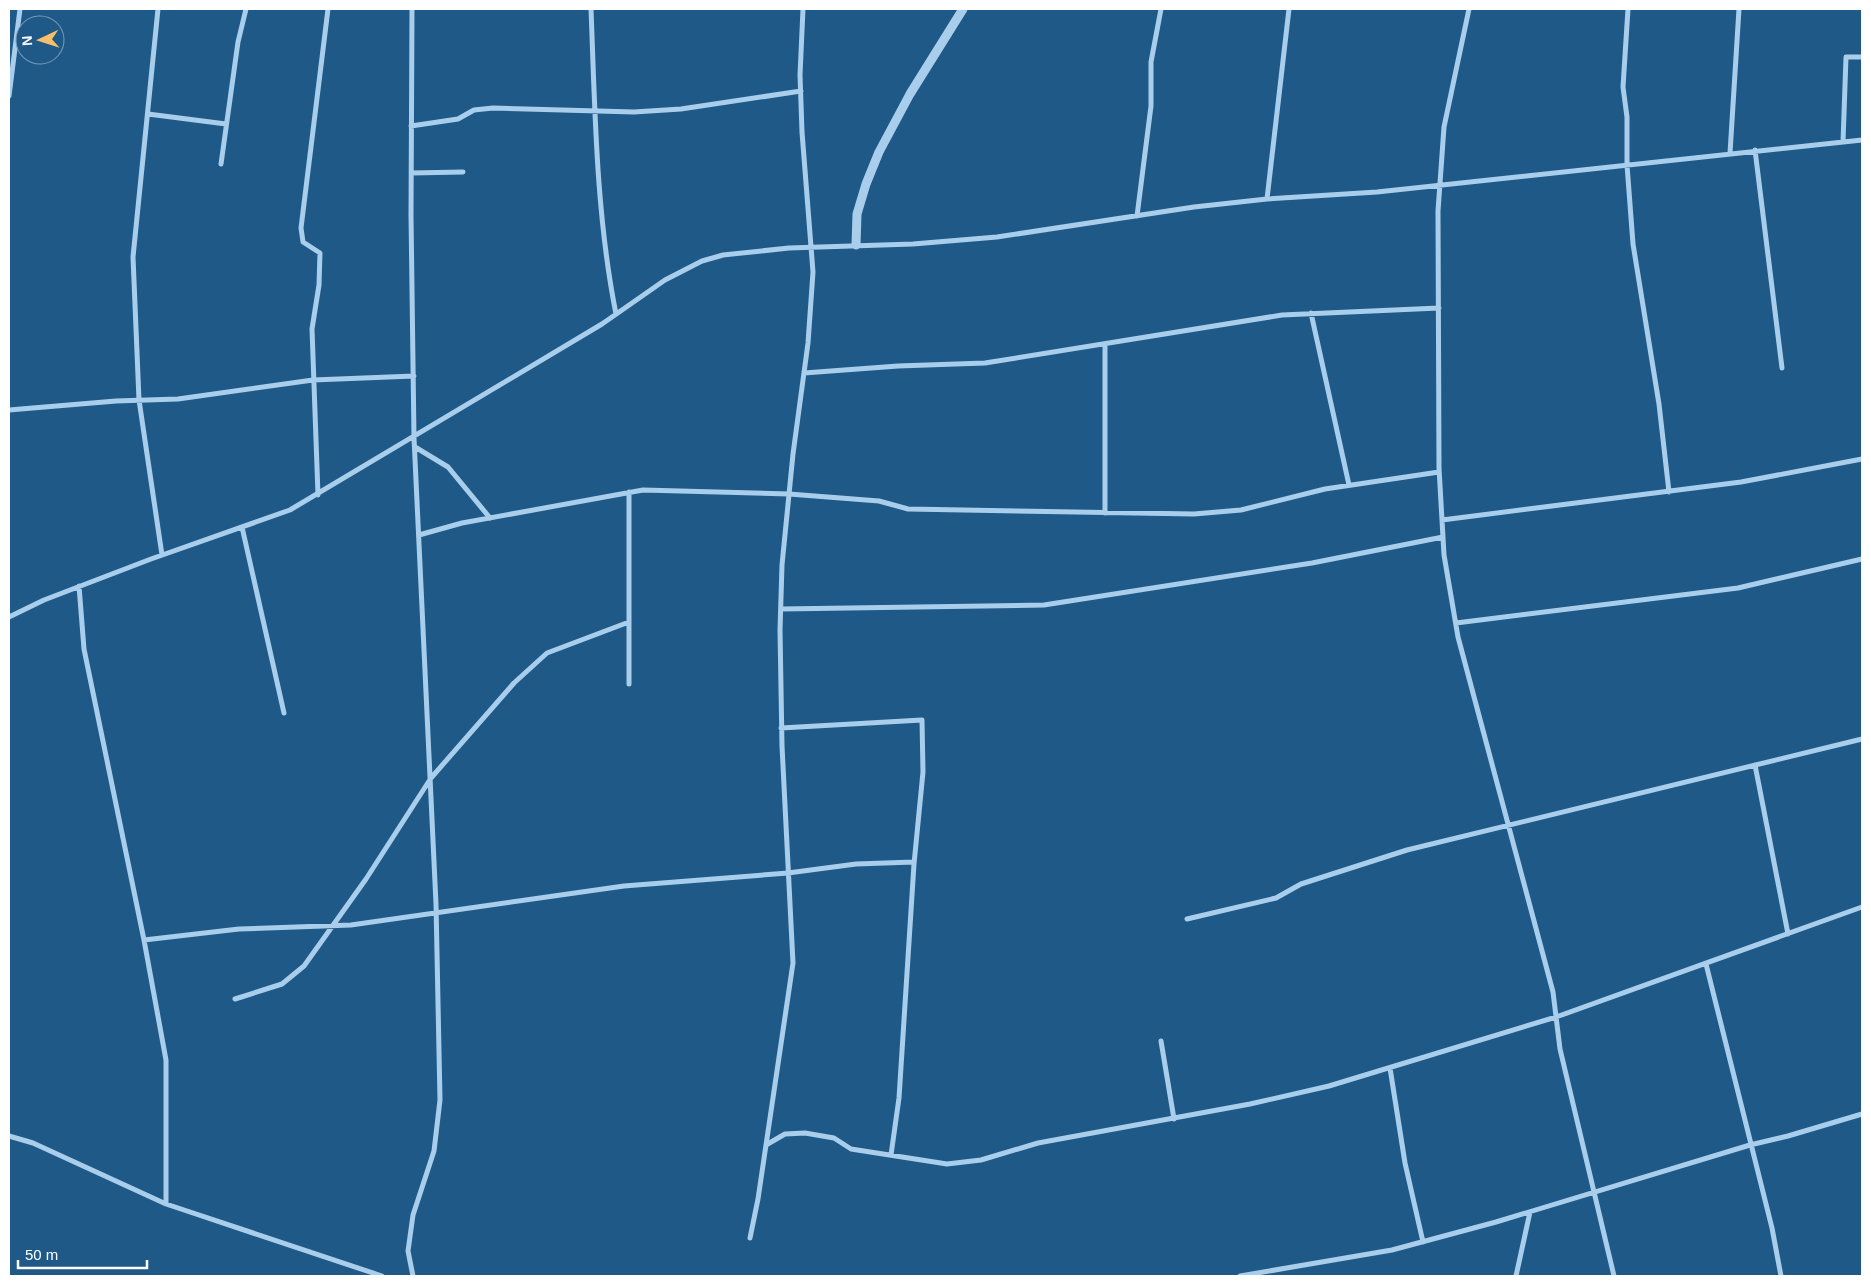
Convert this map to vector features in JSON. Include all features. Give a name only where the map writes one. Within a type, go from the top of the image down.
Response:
[{"type":"street","points":[[158,9],[134,257],[140,400],[162,555]]},
{"type":"street","points":[[221,164],[238,42],[246,9]]},
{"type":"street","points":[[318,494],[312,329],[320,253],[304,242],[301,228],[328,9]]},
{"type":"street","points":[[412,9],[411,173],[414,438],[431,778],[440,1100],[434,1151],[413,1215],[408,1251],[413,1276]]},
{"type":"street","points":[[591,9],[595,110],[608,275],[616,314]]},
{"type":"street","points":[[750,1238],[793,964],[781,728],[780,609],[782,565],[804,374],[813,272],[806,199],[801,91],[803,9]]},
{"type":"street","points":[[856,245],[857,214],[866,184],[879,152],[910,94],[963,9]]},
{"type":"street","points":[[1137,216],[1151,106],[1151,62],[1161,9]]},
{"type":"street","points":[[1267,198],[1289,9]]},
{"type":"street","points":[[1469,9],[1444,127],[1438,211],[1439,472],[1443,537],[1456,623],[1553,992],[1560,1049],[1614,1276]]},
{"type":"street","points":[[1628,9],[1623,87],[1627,117],[1627,165],[1633,244],[1659,404],[1669,492]]},
{"type":"street","points":[[1730,153],[1739,9]]},
{"type":"street","points":[[9,96],[15,51]]},
{"type":"street","points":[[1844,142],[1846,57],[1862,57]]},
{"type":"street","points":[[411,126],[458,119],[474,110],[493,108],[634,112],[681,110],[801,91]]},
{"type":"street","points":[[148,114],[226,124]]},
{"type":"street","points":[[9,616],[79,586],[290,510],[414,438],[616,314],[665,280],[702,261],[723,255],[811,247],[913,244],[997,237],[1267,198],[1377,192],[1862,140]]},
{"type":"street","points":[[1755,150],[1782,368]]},
{"type":"street","points":[[411,173],[463,172]]},
{"type":"street","points":[[804,374],[898,366],[985,363],[1105,345],[1230,322],[1311,313],[1439,308]]},
{"type":"street","points":[[1311,313],[1349,485]]},
{"type":"street","points":[[1105,345],[1105,513]]},
{"type":"street","points":[[9,410],[178,399],[313,380],[414,376]]},
{"type":"street","points":[[415,447],[448,467],[490,518]]},
{"type":"street","points":[[1442,520],[1741,482],[1862,459]]},
{"type":"street","points":[[420,535],[490,518],[643,490],[789,494],[879,501],[908,509],[1194,514],[1241,510],[1324,489],[1439,472]]},
{"type":"street","points":[[629,492],[629,684]]},
{"type":"street","points":[[242,527],[284,713]]},
{"type":"street","points":[[780,609],[1044,605],[1312,563],[1443,537]]},
{"type":"street","points":[[1456,623],[1738,588],[1862,558]]},
{"type":"street","points":[[79,586],[84,649],[144,940],[166,1060],[166,1204]]},
{"type":"street","points":[[235,999],[282,984],[304,966],[366,879],[431,778],[514,684],[547,653],[629,622]]},
{"type":"street","points":[[781,728],[922,720],[923,772],[914,862],[899,1098],[891,1155]]},
{"type":"street","points":[[1187,919],[1276,898],[1301,884],[1407,850],[1862,739]]},
{"type":"street","points":[[1755,765],[1788,934]]},
{"type":"street","points":[[144,940],[239,929],[351,925],[436,911],[624,886],[788,873],[856,864],[914,862]]},
{"type":"street","points":[[766,1144],[785,1134],[805,1133],[834,1138],[851,1149],[947,1164],[981,1160],[1038,1144],[1174,1119],[1329,1086],[1556,1017],[1862,907]]},
{"type":"street","points":[[1706,964],[1772,1228],[1781,1276]]},
{"type":"street","points":[[1161,1040],[1174,1119]]},
{"type":"street","points":[[1390,1068],[1405,1163],[1423,1242]]},
{"type":"street","points":[[1240,1276],[1392,1250],[1423,1242],[1530,1212],[1750,1145],[1862,1114]]},
{"type":"street","points":[[9,1136],[33,1143],[166,1204],[382,1276]]},
{"type":"street","points":[[1516,1276],[1530,1212]]}]
